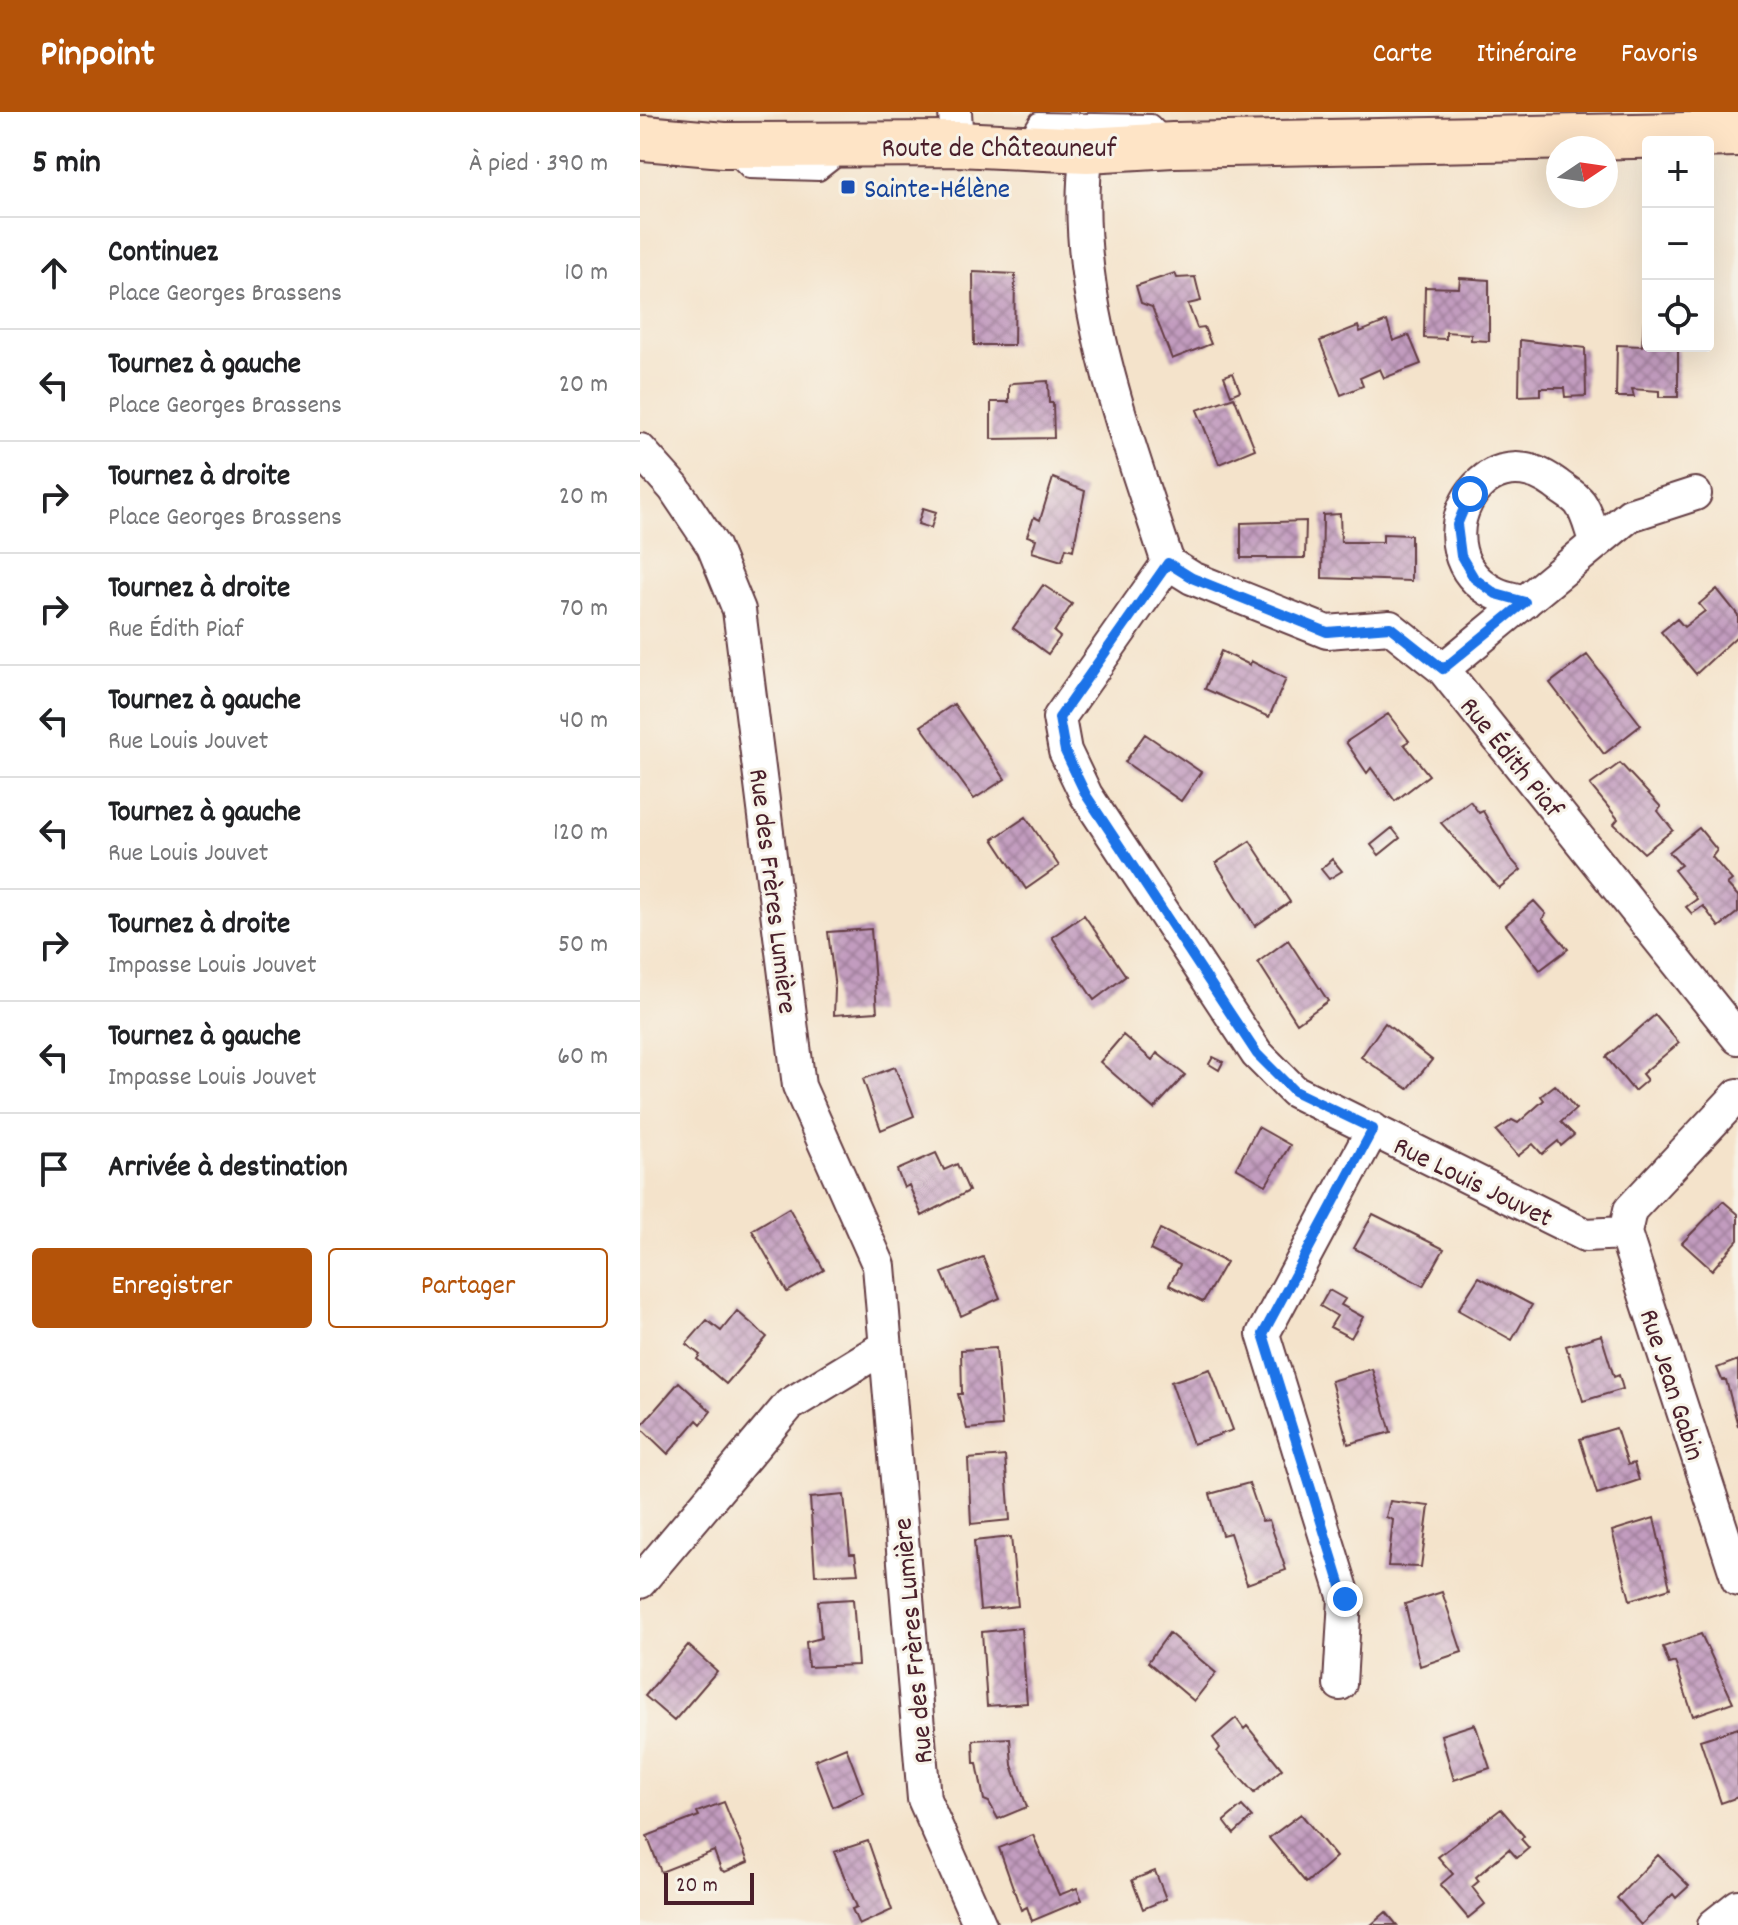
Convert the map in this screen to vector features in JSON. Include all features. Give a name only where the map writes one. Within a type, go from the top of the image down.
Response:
[{"type":"main road","name":"Route de Châteauneuf","points":[[641,141],[852,146],[956,128],[1022,147],[1087,150],[1173,145],[1738,134]]},
{"type":"street","points":[[1087,150],[1084,244],[1110,382],[1168,563]]},
{"type":"street","name":"Rue des Frères Lumière","points":[[640,450],[674,488],[713,546],[739,610],[799,1086],[879,1266],[924,1799],[980,1925]]},
{"type":"street","points":[[1525,602],[1496,594],[1474,578],[1461,556],[1457,525],[1470,494],[1485,478],[1513,467],[1540,472],[1580,502],[1596,543]]},
{"type":"street","points":[[1443,669],[1630,515],[1695,494]]},
{"type":"street","name":"Rue Édith Piaf","points":[[1168,563],[1192,578],[1327,632],[1390,627],[1443,669],[1738,1038]]},
{"type":"street","name":"Rue Louis Jouvet","points":[[1168,563],[1059,718],[1065,751],[1086,795],[1257,1054],[1294,1091],[1585,1235],[1625,1233]]},
{"type":"street","points":[[1625,1233],[1630,1210],[1738,1095]]},
{"type":"street","points":[[1340,1684],[1345,1599],[1263,1334],[1373,1129]]},
{"type":"street","name":"Rue Jean Gabin","points":[[1625,1233],[1722,1486],[1738,1580]]},
{"type":"street","points":[[640,1582],[789,1405],[886,1346]]},
{"type":"street","points":[[1714,1925],[1738,1906]]},
{"type":"lane","points":[[1022,147],[1038,121],[1151,123],[1173,145]]},
{"type":"building","points":[[973,272],[1015,274],[1014,345],[974,345]]},
{"type":"building","points":[[1175,273],[1177,278],[1195,277],[1201,301],[1188,304],[1197,328],[1204,327],[1211,344],[1172,359],[1152,307],[1141,303],[1136,286]]},
{"type":"building","points":[[1460,278],[1489,280],[1489,341],[1471,340],[1471,334],[1446,332],[1446,339],[1424,338],[1425,287],[1459,288]]},
{"type":"building","points":[[1387,321],[1393,341],[1409,335],[1421,364],[1384,378],[1380,369],[1360,378],[1363,386],[1341,395],[1320,341],[1358,326],[1360,332]]},
{"type":"building","points":[[1520,340],[1585,348],[1586,396],[1565,397],[1564,388],[1540,388],[1540,395],[1519,396]]},
{"type":"building","points":[[1617,345],[1642,346],[1642,352],[1678,352],[1678,397],[1659,397],[1659,391],[1632,389],[1634,397],[1616,397]]},
{"type":"building","points":[[1233,373],[1240,391],[1231,395],[1224,376]]},
{"type":"building","points":[[1048,381],[1049,403],[1053,403],[1054,438],[991,439],[991,402],[1009,402],[1009,386],[1013,383]]},
{"type":"building","points":[[1234,397],[1255,449],[1219,464],[1197,410]]},
{"type":"building","points":[[1053,478],[1085,491],[1073,550],[1066,548],[1062,561],[1032,552],[1036,539],[1027,536],[1034,517],[1040,520]]},
{"type":"building","points":[[923,508],[936,512],[931,528],[918,524]]},
{"type":"building","points":[[1340,514],[1341,542],[1383,542],[1383,534],[1411,535],[1411,581],[1322,578],[1323,515]]},
{"type":"building","points":[[1306,521],[1305,558],[1241,558],[1241,523]]},
{"type":"building","points":[[1043,585],[1072,604],[1054,632],[1060,637],[1048,654],[1013,628]]},
{"type":"building","points":[[1717,589],[1738,615],[1738,635],[1696,674],[1661,632],[1677,619],[1684,627],[1705,611],[1699,604]]},
{"type":"building","points":[[1221,651],[1250,665],[1251,661],[1286,679],[1269,717],[1205,689]]},
{"type":"building","points":[[1587,655],[1641,725],[1604,754],[1550,683]]},
{"type":"building","points":[[954,704],[1005,779],[974,799],[921,726]]},
{"type":"building","points":[[1388,714],[1409,741],[1404,744],[1429,775],[1395,801],[1371,768],[1367,773],[1346,742]]},
{"type":"building","points":[[1145,734],[1201,772],[1181,801],[1125,762]]},
{"type":"building","points":[[1620,763],[1661,807],[1658,811],[1673,830],[1644,853],[1614,824],[1618,819],[1590,785]]},
{"type":"building","points":[[1470,801],[1479,813],[1483,811],[1509,857],[1521,870],[1499,888],[1441,823]]},
{"type":"building","points":[[1026,817],[1059,866],[1026,889],[993,839]]},
{"type":"building","points":[[1392,828],[1400,838],[1379,855],[1371,845]]},
{"type":"building","points":[[1699,828],[1717,850],[1712,857],[1732,880],[1727,884],[1738,896],[1738,912],[1719,927],[1703,906],[1692,914],[1686,907],[1697,899],[1674,870],[1681,865],[1669,852]]},
{"type":"building","points":[[1250,841],[1290,902],[1255,926],[1216,863]]},
{"type":"building","points":[[1332,859],[1342,871],[1329,879],[1321,869]]},
{"type":"building","points":[[1534,901],[1546,914],[1542,919],[1568,949],[1540,970],[1506,925]]},
{"type":"building","points":[[1084,915],[1126,976],[1094,1000],[1052,937]]},
{"type":"building","points":[[871,929],[877,1012],[834,1015],[835,989],[828,932]]},
{"type":"building","points":[[1288,940],[1328,1001],[1297,1023],[1258,962]]},
{"type":"building","points":[[1655,1015],[1679,1043],[1642,1074],[1647,1080],[1634,1091],[1606,1057]]},
{"type":"building","points":[[1385,1023],[1432,1060],[1408,1089],[1361,1057]]},
{"type":"building","points":[[1123,1035],[1152,1060],[1157,1053],[1185,1075],[1154,1109],[1100,1062]]},
{"type":"building","points":[[1213,1057],[1223,1062],[1219,1070],[1209,1064]]},
{"type":"building","points":[[895,1067],[914,1116],[881,1130],[863,1079]]},
{"type":"building","points":[[1555,1085],[1576,1109],[1561,1122],[1574,1135],[1561,1146],[1558,1141],[1542,1154],[1533,1144],[1518,1156],[1496,1131],[1512,1120],[1518,1123],[1544,1100],[1541,1096]]},
{"type":"building","points":[[1258,1127],[1290,1145],[1266,1185],[1236,1168]]},
{"type":"building","points":[[936,1153],[944,1170],[957,1164],[969,1191],[922,1216],[909,1185],[904,1188],[897,1170]]},
{"type":"building","points":[[1723,1201],[1738,1214],[1738,1240],[1712,1270],[1682,1243]]},
{"type":"building","points":[[789,1208],[824,1270],[787,1292],[752,1230]]},
{"type":"building","points":[[1373,1214],[1444,1249],[1423,1286],[1354,1248]]},
{"type":"building","points":[[1160,1229],[1226,1262],[1203,1302],[1169,1285],[1180,1265],[1150,1250]]},
{"type":"building","points":[[983,1257],[1000,1298],[961,1316],[942,1273]]},
{"type":"building","points":[[1479,1277],[1532,1305],[1512,1340],[1458,1310]]},
{"type":"building","points":[[1329,1290],[1345,1299],[1341,1305],[1363,1317],[1351,1338],[1330,1327],[1337,1316],[1320,1306]]},
{"type":"building","points":[[737,1311],[767,1337],[726,1384],[697,1359],[700,1355],[686,1344],[707,1320],[721,1331]]},
{"type":"building","points":[[1601,1335],[1614,1377],[1619,1375],[1623,1389],[1583,1401],[1566,1346]]},
{"type":"building","points":[[996,1348],[1002,1426],[967,1429],[958,1394],[962,1394],[961,1350]]},
{"type":"building","points":[[1738,1360],[1738,1426],[1726,1380],[1722,1380],[1717,1368]]},
{"type":"building","points":[[1210,1369],[1233,1430],[1193,1444],[1171,1382]]},
{"type":"building","points":[[1372,1369],[1391,1432],[1348,1444],[1331,1381]]},
{"type":"building","points":[[679,1382],[711,1411],[701,1424],[697,1420],[668,1454],[640,1427]]},
{"type":"building","points":[[1616,1428],[1628,1465],[1634,1463],[1639,1480],[1597,1494],[1580,1439]]},
{"type":"building","points":[[1005,1456],[1010,1520],[971,1524],[968,1459]]},
{"type":"building","points":[[1249,1483],[1262,1521],[1269,1520],[1286,1570],[1247,1584],[1230,1533],[1222,1535],[1210,1494]]},
{"type":"building","points":[[844,1495],[850,1554],[855,1554],[858,1573],[815,1575],[810,1498]]},
{"type":"building","points":[[1390,1501],[1429,1506],[1421,1567],[1388,1566],[1393,1520],[1386,1517]]},
{"type":"building","points":[[1654,1518],[1670,1588],[1630,1600],[1612,1531]]},
{"type":"building","points":[[1011,1537],[1018,1606],[980,1610],[974,1541]]},
{"type":"building","points":[[1442,1592],[1462,1652],[1420,1666],[1405,1604]]},
{"type":"building","points":[[853,1599],[858,1665],[808,1667],[806,1642],[821,1638],[818,1601]]},
{"type":"building","points":[[1021,1628],[1027,1703],[987,1706],[982,1632]]},
{"type":"building","points":[[1169,1633],[1216,1673],[1194,1701],[1148,1662]]},
{"type":"building","points":[[1701,1634],[1733,1702],[1693,1716],[1675,1662],[1669,1664],[1663,1647]]},
{"type":"building","points":[[688,1645],[717,1671],[674,1721],[645,1696]]},
{"type":"building","points":[[1236,1718],[1244,1729],[1247,1726],[1282,1769],[1254,1793],[1217,1752],[1220,1748],[1213,1738]]},
{"type":"building","points":[[1475,1724],[1490,1768],[1454,1780],[1441,1735]]},
{"type":"building","points":[[1738,1728],[1738,1797],[1721,1803],[1700,1740]]},
{"type":"building","points":[[1010,1738],[1012,1765],[1027,1807],[998,1819],[989,1802],[984,1800],[977,1763],[974,1763],[973,1740]]},
{"type":"building","points":[[846,1747],[863,1792],[833,1807],[815,1760]]},
{"type":"building","points":[[724,1802],[748,1862],[725,1872],[721,1870],[714,1851],[661,1872],[647,1836],[699,1816],[697,1812]]},
{"type":"building","points":[[1242,1806],[1252,1817],[1234,1834],[1224,1821]]},
{"type":"building","points":[[1501,1809],[1524,1836],[1521,1839],[1529,1848],[1517,1858],[1509,1849],[1476,1877],[1479,1881],[1472,1887],[1485,1904],[1468,1918],[1440,1885],[1453,1874],[1438,1857]]},
{"type":"building","points":[[1301,1814],[1336,1857],[1306,1883],[1269,1838]]},
{"type":"building","points":[[1033,1835],[1059,1895],[1077,1888],[1082,1900],[1032,1921],[1027,1907],[1021,1910],[999,1848]]},
{"type":"building","points":[[868,1841],[892,1910],[859,1925],[852,1909],[857,1907],[834,1852]]},
{"type":"building","points":[[1658,1855],[1689,1886],[1676,1898],[1673,1894],[1641,1925],[1617,1898]]},
{"type":"building","points":[[1155,1871],[1166,1899],[1143,1909],[1132,1880]]},
{"type":"building","points":[[1386,1912],[1397,1925],[1371,1925]]},
{"type":"place","name":"Sainte-Hélène","points":[[848,187]]},
{"type":"route","points":[[1345,1599],[1263,1334],[1373,1129],[1294,1091],[1257,1054],[1086,795],[1065,751],[1059,718],[1168,563],[1192,578],[1327,632],[1390,627],[1443,669],[1525,602],[1496,594],[1474,578],[1461,556],[1457,525],[1470,494]]}]
